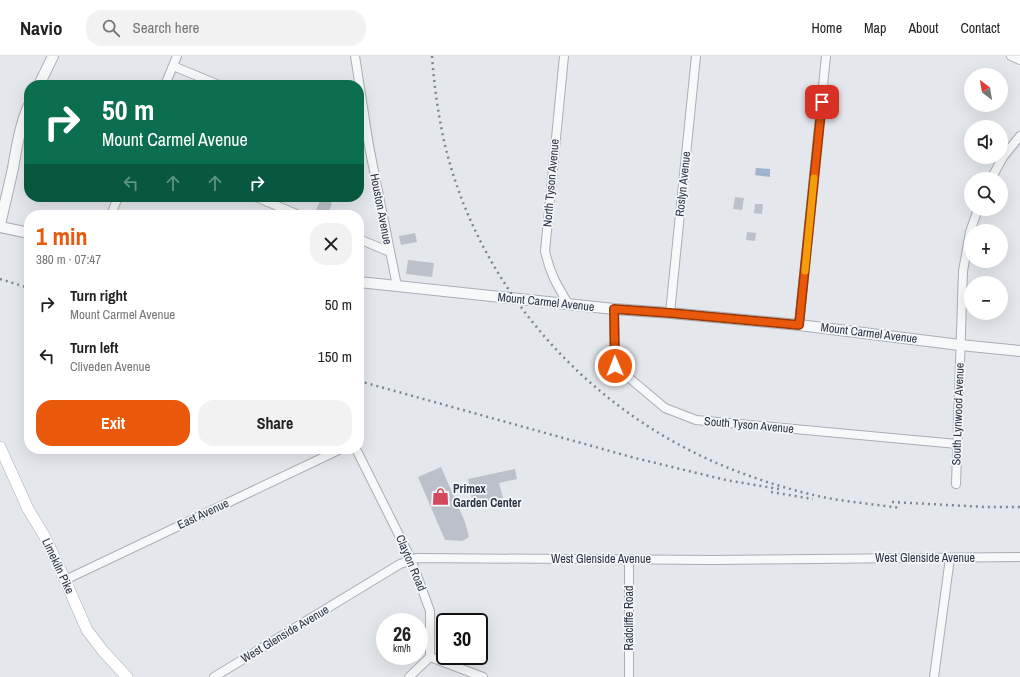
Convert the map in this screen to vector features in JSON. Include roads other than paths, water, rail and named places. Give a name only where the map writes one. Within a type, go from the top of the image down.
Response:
[{"type":"main road","name":"Limekiln Pike","points":[[0,450],[28,509],[45,538],[87,630],[103,652],[127,677]]},
{"type":"street","points":[[41,80],[53,56]]},
{"type":"street","points":[[167,80],[177,56]]},
{"type":"street","name":"North Tyson Avenue","points":[[564,56],[545,251],[548,266],[553,279],[569,305]]},
{"type":"street","name":"Roslyn Avenue","points":[[670,313],[696,56]]},
{"type":"street","points":[[799,325],[826,56]]},
{"type":"street","points":[[1011,56],[1020,60]]},
{"type":"street","name":"Houston Avenue","points":[[356,58],[359,80]]},
{"type":"street","points":[[173,66],[208,80]]},
{"type":"street","name":"Houston Avenue","points":[[364,112],[369,146],[398,286]]},
{"type":"street","points":[[24,115],[18,136],[0,226],[24,232]]},
{"type":"street","points":[[996,172],[1003,157],[1020,136]]},
{"type":"street","points":[[364,144],[369,146]]},
{"type":"street","points":[[268,202],[287,210]]},
{"type":"street","name":"South Lynwood Avenue","points":[[956,484],[964,263],[970,232],[976,216]]},
{"type":"street","points":[[364,241],[390,252]]},
{"type":"street","name":"Mount Carmel Avenue","points":[[364,283],[569,305],[799,325],[960,345],[1020,350]]},
{"type":"street","name":"South Tyson Avenue","points":[[614,309],[615,366],[665,408],[690,418],[696,420],[957,444]]},
{"type":"street","name":"East Avenue","points":[[65,580],[330,454]]},
{"type":"street","name":"Clayton Road","points":[[358,454],[411,560],[430,611],[430,657]]},
{"type":"street","name":"West Glenside Avenue","points":[[214,677],[400,564],[422,558],[713,560],[1020,557]]},
{"type":"street","points":[[934,677],[950,558]]},
{"type":"street","name":"Radcliffe Road","points":[[629,559],[629,677]]},
{"type":"street","points":[[409,677],[430,657],[483,677]]},
{"type":"water","points":[[756,168],[770,169],[770,177],[755,175]]},
{"type":"railway","points":[[432,56],[436,99],[444,141],[460,195],[483,246],[512,294],[546,338],[585,378],[628,413],[675,443],[726,467],[749,476],[818,496],[900,508]]},
{"type":"railway","points":[[0,279],[24,286]]},
{"type":"railway","points":[[364,382],[635,458],[726,480],[779,489]]},
{"type":"railway","points":[[771,492],[813,499]]},
{"type":"railway","points":[[892,502],[985,507],[1020,507]]},
{"type":"place","name":"Primex Garden Center","points":[[440,496]]}]
